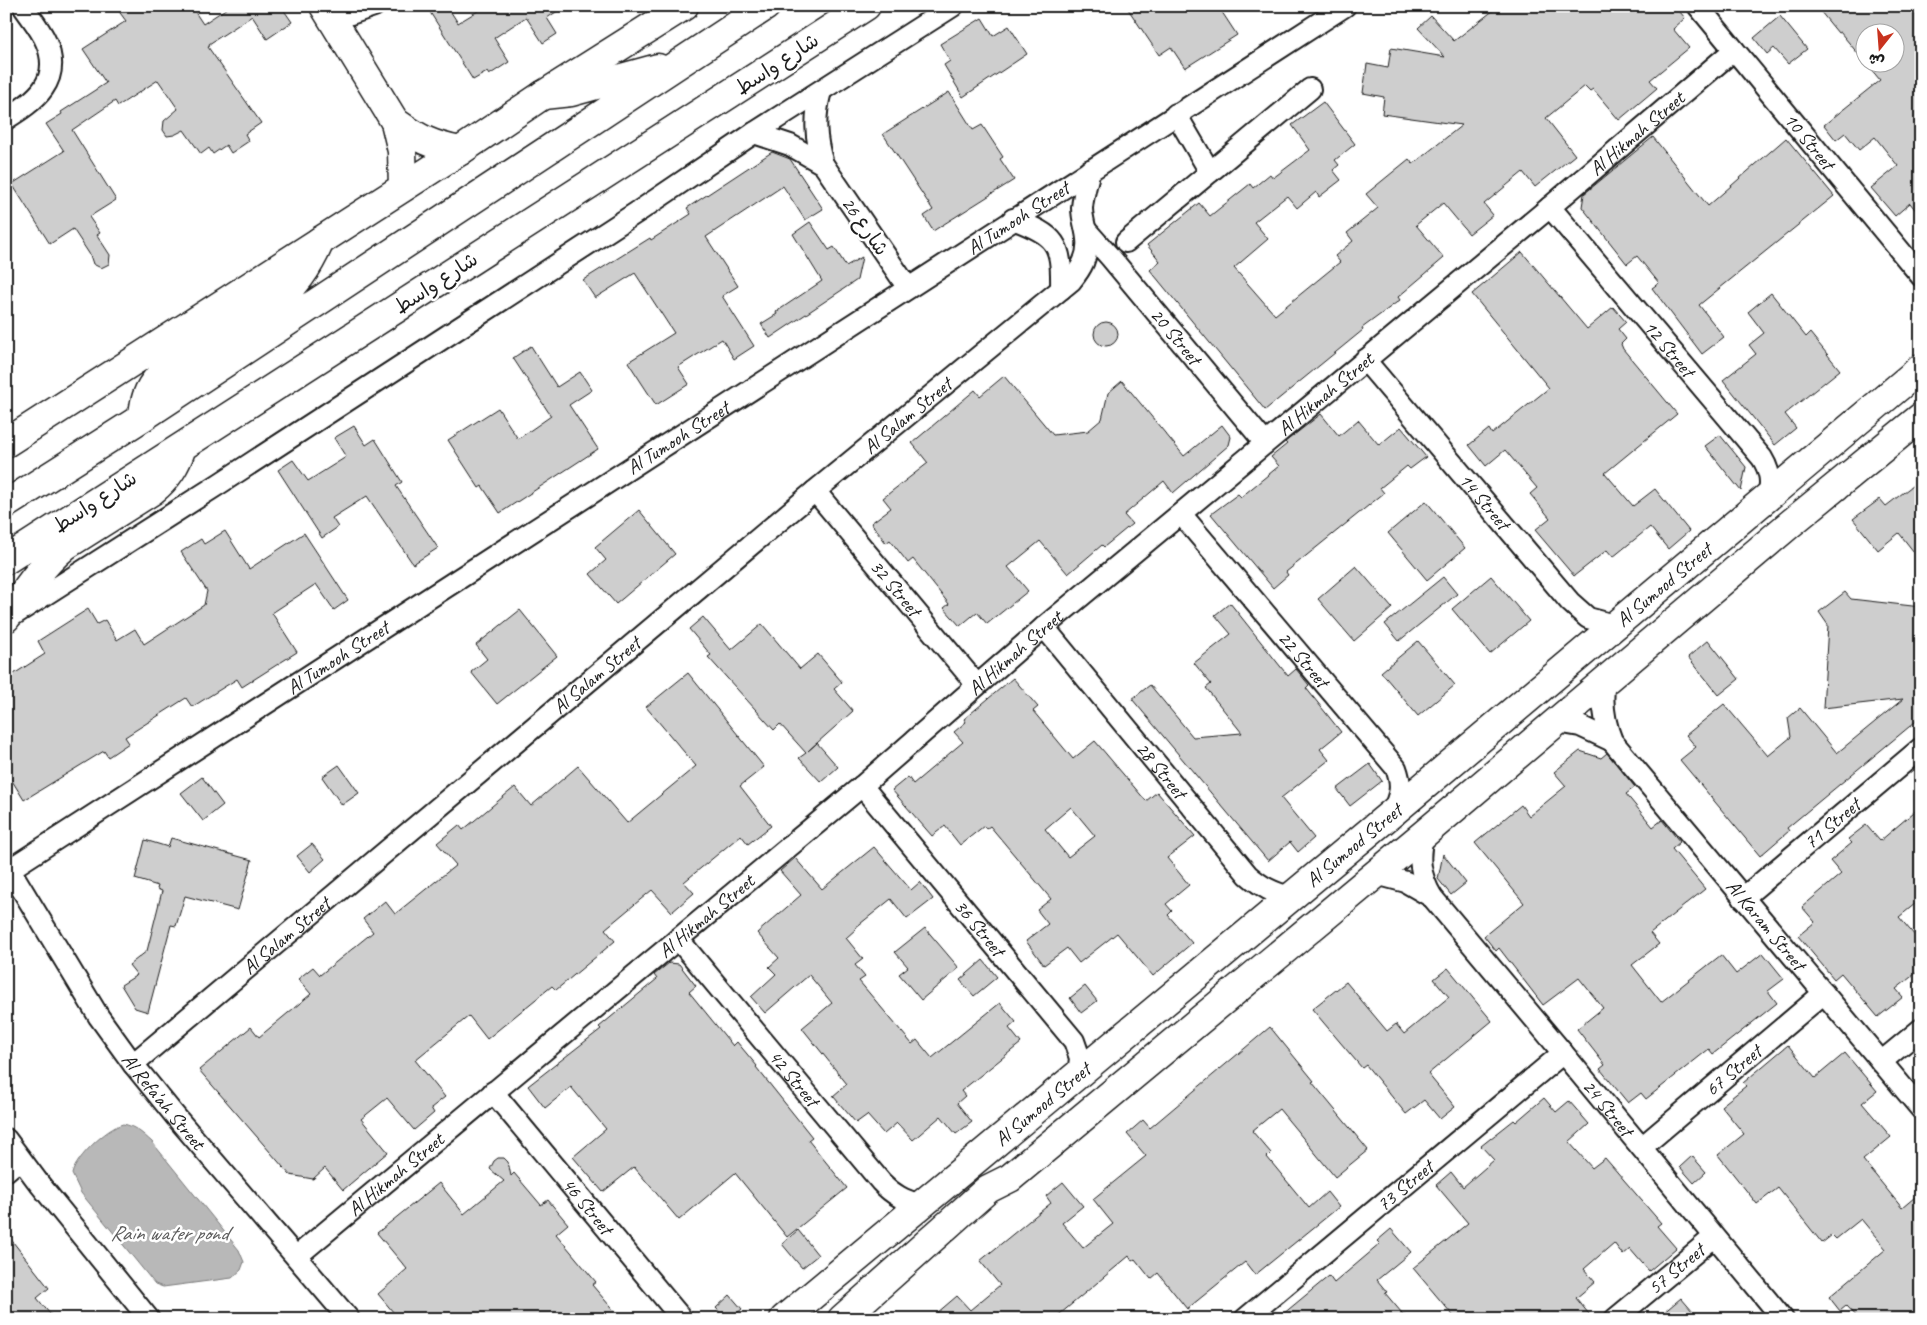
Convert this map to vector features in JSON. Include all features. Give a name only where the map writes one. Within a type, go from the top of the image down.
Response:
[{"type":"main road","points":[[6,443],[460,151],[543,95],[684,6]]},
{"type":"main road","points":[[6,504],[143,417],[766,6]]},
{"type":"main road","name":"شارع واسط","points":[[6,560],[866,6]]},
{"type":"main road","points":[[328,13],[395,122],[403,160],[403,187]]},
{"type":"main road","points":[[543,95],[571,92],[681,61]]},
{"type":"main road","points":[[395,122],[430,144],[460,151]]},
{"type":"main road","points":[[143,417],[146,396],[156,378],[286,294],[311,262],[320,241]]},
{"type":"main road","name":"Al Sumood Street","points":[[784,1319],[1291,897],[1921,368]]},
{"type":"main road","name":"Al Sumood Street","points":[[842,1319],[988,1189],[1010,1178],[1424,834],[1783,530],[1921,417]]},
{"type":"main road","points":[[6,618],[41,568],[53,556],[65,546],[163,482],[178,460],[183,445]]},
{"type":"main road","points":[[1338,906],[1327,902],[1324,898],[1327,888],[1358,860],[1385,818]]},
{"type":"main road","points":[[988,1189],[1070,1120],[1069,1082]]},
{"type":"street","points":[[6,119],[40,95],[47,83],[51,69],[46,41],[23,6]]},
{"type":"street","points":[[328,13],[374,6]]},
{"type":"street","points":[[6,618],[211,490],[642,209],[754,133],[953,6]]},
{"type":"street","name":"Al Tumooh Street","points":[[8,866],[569,509],[1344,6]]},
{"type":"street","name":"10 Street","points":[[1698,6],[1921,276]]},
{"type":"street","name":"Al Hikmah Street","points":[[297,1256],[862,786],[1044,628],[1550,207],[1734,50]]},
{"type":"street","points":[[1126,242],[1310,89]]},
{"type":"street","name":"شارع 26","points":[[820,91],[816,109],[815,128],[817,146],[823,164],[908,288]]},
{"type":"street","points":[[1176,114],[1210,172]]},
{"type":"street","name":"شارع 26","points":[[754,133],[790,145],[823,164]]},
{"type":"street","name":"Al Salam Street","points":[[133,1064],[815,491],[1071,282],[1084,261],[1087,250],[1082,210],[1083,197],[1090,170]]},
{"type":"street","name":"12 Street","points":[[1550,207],[1762,458],[1770,476],[1768,496]]},
{"type":"street","points":[[1014,219],[1046,234],[1052,240],[1058,252],[1061,265],[1061,289]]},
{"type":"street","name":"20 Street","points":[[1086,230],[1265,443]]},
{"type":"street","name":"14 Street","points":[[1365,360],[1570,602],[1588,618],[1614,625]]},
{"type":"street","name":"32 Street","points":[[815,491],[977,685]]},
{"type":"street","name":"22 Street","points":[[1181,514],[1396,768],[1400,780],[1400,789],[1385,818]]},
{"type":"street","name":"28 Street","points":[[1044,628],[1248,875],[1260,886],[1291,897]]},
{"type":"street","name":"Al Karam Street","points":[[1605,681],[1603,705],[1607,729],[1612,740],[1921,1109]]},
{"type":"street","name":"Al Karam Street","points":[[1557,722],[1591,730],[1612,740]]},
{"type":"street","name":"71 Street","points":[[1744,898],[1921,748]]},
{"type":"street","name":"36 Street","points":[[862,786],[1074,1041],[1080,1058],[1069,1082]]},
{"type":"street","name":"24 Street","points":[[1424,834],[1420,847],[1420,860],[1426,886],[1432,897],[1563,1052],[1783,1319]]},
{"type":"street","name":"Al Refa'ah Street","points":[[8,866],[99,1017],[133,1064],[349,1319]]},
{"type":"street","name":"24 Street","points":[[1376,874],[1406,882],[1432,897]]},
{"type":"street","name":"42 Street","points":[[678,939],[890,1192],[902,1200],[920,1205]]},
{"type":"street","name":"67 Street","points":[[1642,1147],[1824,994]]},
{"type":"street","points":[[1881,1062],[1921,1029]]},
{"type":"street","name":"73 Street","points":[[1245,1319],[1563,1052]]},
{"type":"street","name":"46 Street","points":[[493,1092],[682,1319]]},
{"type":"street","points":[[6,1139],[13,1165],[149,1319]]},
{"type":"street","name":"57 Street","points":[[1615,1319],[1714,1237]]},
{"type":"water","name":"Rain water pond","points":[[123,1124],[135,1128],[152,1142],[239,1250],[244,1262],[241,1270],[232,1278],[163,1287],[155,1284],[81,1193],[72,1174],[79,1160],[101,1137]]},
{"type":"building","points":[[115,6],[191,6],[203,24],[230,6],[281,6],[292,22],[267,39],[252,16],[209,44],[210,46],[208,47],[261,123],[245,134],[249,141],[231,153],[226,145],[213,154],[209,148],[201,154],[184,130],[167,136],[163,130],[164,121],[178,109],[158,80],[118,106],[115,101],[72,130],[116,200],[89,217],[100,233],[97,235],[110,255],[109,264],[101,268],[93,264],[90,255],[73,229],[50,244],[12,184],[64,151],[46,124],[106,83],[83,49],[126,21]]},
{"type":"building","points":[[426,6],[447,6],[458,23],[486,6],[565,6],[547,18],[557,34],[543,43],[526,17],[494,38],[509,62],[489,75],[487,72],[473,80]]},
{"type":"building","points":[[1126,6],[1218,6],[1237,35],[1185,68],[1171,47],[1159,55]]},
{"type":"building","points":[[1499,6],[1675,6],[1685,18],[1673,29],[1689,48],[1650,80],[1657,88],[1619,120],[1593,89],[1590,91],[1585,86],[1546,118],[1575,155],[1535,187],[1523,172],[1484,204],[1493,215],[1469,234],[1443,203],[1416,225],[1444,258],[1398,297],[1400,300],[1362,328],[1363,330],[1265,410],[1150,270],[1160,261],[1147,245],[1199,203],[1210,216],[1250,184],[1253,188],[1270,174],[1273,178],[1310,150],[1292,125],[1323,102],[1355,144],[1335,160],[1339,165],[1333,170],[1341,180],[1319,197],[1316,192],[1297,208],[1287,196],[1254,222],[1268,239],[1234,268],[1275,315],[1340,262],[1335,256],[1353,241],[1347,233],[1378,208],[1366,194],[1409,159],[1413,164],[1462,125],[1382,114],[1384,97],[1363,93],[1367,64],[1388,68],[1391,48],[1445,57],[1418,28],[1431,16],[1454,41]]},
{"type":"building","points":[[1816,6],[1921,6],[1921,217],[1910,203],[1895,216],[1871,188],[1898,166],[1875,137],[1859,150],[1845,133],[1836,140],[1824,125],[1880,80],[1873,72],[1904,72],[1904,22],[1854,22],[1854,49],[1840,32],[1838,33]]},
{"type":"building","points":[[1780,16],[1807,49],[1788,64],[1774,48],[1767,54],[1754,38]]},
{"type":"building","points":[[982,18],[993,36],[1009,26],[1027,54],[963,97],[944,65],[950,61],[940,44]]},
{"type":"building","points":[[949,92],[973,130],[982,125],[1003,157],[1000,159],[1014,180],[933,231],[924,216],[933,210],[883,134]]},
{"type":"building","points":[[1653,137],[1708,206],[1786,138],[1834,196],[1699,305],[1724,337],[1702,354],[1652,288],[1659,283],[1637,256],[1627,264],[1582,207],[1584,194]]},
{"type":"building","points":[[772,152],[790,159],[823,209],[805,220],[783,186],[706,237],[738,286],[722,296],[754,346],[734,359],[722,339],[678,367],[689,384],[656,405],[628,362],[674,333],[635,273],[595,298],[583,280],[691,214],[687,208]]},
{"type":"building","points":[[810,222],[829,250],[834,247],[846,266],[862,257],[857,280],[770,338],[761,324],[822,281],[793,234]]},
{"type":"building","points":[[1522,252],[1587,329],[1613,307],[1626,322],[1618,329],[1626,339],[1621,344],[1623,349],[1677,414],[1605,473],[1633,506],[1655,489],[1689,531],[1668,549],[1650,527],[1613,557],[1607,550],[1574,576],[1535,530],[1550,518],[1530,494],[1537,488],[1505,450],[1486,466],[1469,445],[1489,429],[1492,434],[1549,388],[1472,294]]},
{"type":"building","points":[[1771,293],[1806,337],[1810,333],[1840,370],[1785,414],[1796,428],[1775,445],[1723,380],[1756,354],[1749,345],[1764,333],[1748,312]]},
{"type":"building","points":[[1106,322],[1115,325],[1118,334],[1115,343],[1106,346],[1097,343],[1094,334],[1097,325]]},
{"type":"building","points":[[531,346],[557,387],[580,372],[592,390],[569,405],[598,449],[500,513],[482,486],[479,488],[448,440],[498,408],[518,439],[551,416],[513,358]]},
{"type":"building","points":[[1004,376],[1053,435],[1088,431],[1102,419],[1108,393],[1122,381],[1184,456],[1222,425],[1231,437],[1229,445],[1173,493],[1164,481],[1124,515],[1132,524],[1104,547],[1102,545],[1068,574],[1040,541],[1008,567],[1028,591],[987,624],[977,612],[960,626],[944,608],[949,604],[913,559],[908,563],[890,540],[886,543],[871,523],[891,508],[883,498],[928,463],[912,443],[975,390],[980,396]]},
{"type":"building","points":[[1321,414],[1339,436],[1358,420],[1379,445],[1401,427],[1426,457],[1410,469],[1407,466],[1380,488],[1384,493],[1286,572],[1288,575],[1273,588],[1211,514],[1238,494],[1241,497],[1279,466],[1271,457],[1287,444],[1285,442]]},
{"type":"building","points":[[354,426],[366,445],[375,439],[402,482],[396,486],[438,548],[413,564],[367,496],[332,518],[338,527],[322,538],[278,470],[293,460],[308,481],[346,457],[334,438]]},
{"type":"building","points":[[1720,435],[1746,467],[1741,491],[1705,446]]},
{"type":"building","points":[[1921,479],[1921,561],[1899,533],[1878,550],[1853,519],[1880,499],[1886,506]]},
{"type":"building","points":[[1426,501],[1465,548],[1427,580],[1388,533]]},
{"type":"building","points":[[639,510],[675,554],[616,604],[590,574],[606,560],[595,547]]},
{"type":"building","points":[[225,531],[249,569],[304,533],[348,600],[334,610],[316,584],[272,613],[297,652],[242,687],[237,679],[192,707],[186,698],[125,737],[129,743],[108,757],[104,751],[24,800],[6,771],[6,679],[45,654],[38,641],[88,609],[97,624],[105,620],[117,640],[135,629],[144,644],[204,605],[207,591],[181,552],[201,539],[204,544]]},
{"type":"building","points":[[1356,566],[1392,608],[1354,641],[1318,599]]},
{"type":"building","points":[[1491,576],[1529,621],[1490,654],[1452,609]]},
{"type":"building","points":[[1443,577],[1457,594],[1399,641],[1385,624]]},
{"type":"building","points":[[1845,592],[1851,599],[1921,607],[1921,717],[1787,828],[1789,831],[1760,856],[1680,760],[1696,747],[1686,735],[1724,704],[1768,756],[1791,737],[1788,718],[1800,708],[1837,753],[1903,699],[1823,708],[1828,625],[1819,612]]},
{"type":"building","points":[[1230,603],[1288,676],[1296,669],[1309,685],[1306,688],[1341,732],[1320,749],[1329,760],[1281,798],[1314,838],[1298,852],[1290,842],[1268,861],[1132,699],[1150,685],[1193,737],[1242,733],[1206,688],[1211,684],[1194,663],[1231,634],[1215,615]]},
{"type":"building","points":[[520,610],[557,656],[497,704],[471,672],[487,659],[476,645]]},
{"type":"building","points":[[703,617],[731,650],[762,624],[800,669],[818,654],[842,682],[834,689],[853,711],[817,743],[838,767],[821,782],[799,758],[806,753],[780,724],[774,730],[708,657],[711,655],[689,629]]},
{"type":"building","points":[[1708,640],[1739,679],[1719,695],[1688,657]]},
{"type":"building","points":[[1418,641],[1455,685],[1418,716],[1381,672]]},
{"type":"building","points":[[688,673],[764,767],[740,786],[771,826],[748,844],[741,835],[684,882],[694,893],[672,912],[652,890],[605,929],[615,941],[556,990],[552,986],[487,1039],[469,1016],[415,1060],[445,1097],[431,1108],[434,1113],[414,1130],[387,1098],[361,1119],[388,1152],[343,1190],[325,1168],[313,1179],[290,1175],[199,1070],[251,1027],[259,1037],[311,994],[298,979],[313,967],[320,975],[373,932],[363,919],[385,901],[395,914],[456,865],[437,843],[459,825],[463,830],[515,787],[531,806],[578,766],[627,823],[696,766],[646,707]]},
{"type":"building","points":[[1013,678],[1038,707],[1033,711],[1073,759],[1095,741],[1146,801],[1157,792],[1195,836],[1167,858],[1189,885],[1166,904],[1172,911],[1168,915],[1192,943],[1153,976],[1117,933],[1079,963],[1067,948],[1044,965],[1026,941],[1048,924],[1037,910],[1051,899],[990,826],[986,829],[984,826],[960,845],[945,826],[932,836],[892,790],[908,777],[913,784],[963,742],[954,732],[966,722],[964,719]],"holes":[[[1071,807],[1095,836],[1068,857],[1045,829]]]},
{"type":"building","points":[[1580,751],[1601,758],[1607,753],[1635,787],[1626,794],[1653,827],[1662,820],[1680,842],[1672,849],[1705,889],[1650,933],[1659,944],[1632,965],[1661,1002],[1721,955],[1736,974],[1763,953],[1784,979],[1768,991],[1777,1003],[1713,1054],[1709,1049],[1646,1099],[1641,1093],[1628,1103],[1600,1069],[1605,1065],[1577,1029],[1603,1008],[1579,978],[1543,1005],[1499,948],[1496,951],[1484,936],[1524,903],[1475,843],[1521,805],[1529,816],[1566,786],[1554,772]]},
{"type":"building","points":[[1370,764],[1382,781],[1350,806],[1337,789]]},
{"type":"building","points":[[339,765],[359,793],[342,805],[322,777]]},
{"type":"building","points":[[202,777],[223,805],[203,821],[181,793]]},
{"type":"building","points":[[1921,806],[1921,899],[1899,917],[1921,943],[1921,969],[1896,989],[1903,997],[1878,1017],[1841,973],[1834,979],[1798,936],[1815,922],[1802,907],[1841,874],[1830,861],[1852,843],[1848,839],[1866,825],[1880,841]]},
{"type":"building","points":[[171,838],[252,860],[238,910],[185,896],[176,926],[171,925],[148,1012],[135,1008],[121,985],[137,975],[129,965],[147,951],[162,891],[157,889],[158,886],[135,879],[145,840],[168,847]]},
{"type":"building","points":[[312,844],[325,859],[310,872],[297,856]]},
{"type":"building","points":[[874,847],[911,890],[920,882],[933,899],[907,919],[891,899],[855,928],[846,938],[863,959],[855,965],[865,977],[859,981],[912,1044],[917,1040],[932,1058],[1000,1003],[1016,1022],[1009,1028],[1021,1043],[961,1091],[965,1096],[957,1103],[972,1122],[956,1134],[941,1116],[913,1140],[897,1123],[884,1134],[867,1115],[856,1123],[833,1096],[847,1084],[802,1028],[832,1003],[809,975],[765,1013],[751,997],[776,974],[769,967],[779,958],[757,933],[801,895],[780,871],[795,858],[822,889]]},
{"type":"building","points":[[1443,854],[1466,883],[1451,895],[1438,879]]},
{"type":"building","points":[[925,928],[959,968],[921,1000],[899,974],[908,967],[895,952]]},
{"type":"building","points":[[983,960],[997,977],[974,996],[960,980]]},
{"type":"building","points":[[669,963],[679,964],[696,986],[689,992],[733,1046],[737,1042],[757,1066],[812,1137],[808,1140],[847,1188],[787,1237],[735,1173],[679,1220],[634,1167],[603,1192],[573,1157],[606,1129],[571,1087],[545,1108],[528,1086],[601,1029],[599,1027],[657,979],[654,975]]},
{"type":"building","points":[[1448,968],[1492,1021],[1428,1074],[1455,1107],[1440,1119],[1424,1100],[1406,1114],[1366,1065],[1362,1068],[1312,1009],[1346,982],[1387,1031],[1396,1024],[1404,1034],[1449,997],[1434,979]]},
{"type":"building","points":[[1085,986],[1097,1001],[1081,1013],[1070,998]]},
{"type":"building","points":[[1270,1027],[1368,1150],[1335,1177],[1279,1109],[1252,1131],[1271,1153],[1267,1157],[1309,1208],[1327,1192],[1339,1207],[1255,1275],[1245,1262],[1187,1309],[1158,1273],[1151,1279],[1135,1259],[1132,1261],[1129,1256],[1054,1319],[930,1319],[957,1296],[970,1310],[1000,1285],[980,1261],[1051,1203],[1046,1196],[1063,1182],[1083,1206],[1062,1223],[1083,1248],[1113,1224],[1093,1199],[1146,1156],[1127,1134],[1143,1120],[1150,1128]]},
{"type":"building","points":[[1788,1045],[1815,1078],[1845,1053],[1877,1091],[1862,1103],[1891,1137],[1863,1160],[1902,1208],[1921,1192],[1921,1319],[1858,1319],[1846,1306],[1840,1311],[1829,1297],[1886,1249],[1861,1219],[1836,1239],[1832,1235],[1822,1243],[1778,1188],[1757,1204],[1718,1155],[1744,1134],[1721,1106],[1746,1086],[1743,1083]]},
{"type":"building","points":[[1544,1098],[1556,1112],[1569,1101],[1589,1124],[1569,1142],[1592,1168],[1605,1158],[1661,1223],[1657,1226],[1676,1248],[1649,1271],[1630,1249],[1623,1255],[1614,1243],[1584,1269],[1595,1282],[1576,1298],[1593,1319],[1456,1319],[1413,1268],[1468,1223],[1436,1185],[1451,1172],[1463,1187],[1494,1160],[1481,1146],[1514,1120],[1516,1122]]},
{"type":"building","points":[[1692,1156],[1706,1172],[1694,1183],[1680,1167]]},
{"type":"building","points":[[498,1158],[504,1158],[508,1162],[511,1176],[514,1173],[541,1205],[548,1200],[568,1224],[556,1234],[596,1282],[592,1285],[621,1319],[399,1319],[378,1294],[407,1269],[377,1233],[439,1183],[464,1214],[504,1181],[490,1169]]},
{"type":"building","points":[[1391,1229],[1411,1252],[1377,1280],[1387,1292],[1385,1293],[1407,1319],[1277,1319],[1329,1276],[1334,1283],[1380,1244],[1377,1241]]},
{"type":"building","points":[[798,1230],[818,1255],[802,1268],[782,1244]]},
{"type":"building","points":[[6,1233],[49,1288],[37,1298],[54,1319],[6,1319]]},
{"type":"building","points":[[730,1295],[742,1309],[730,1319],[726,1319],[716,1308]]},
{"type":"building","points":[[1681,1298],[1699,1319],[1656,1319]]}]
